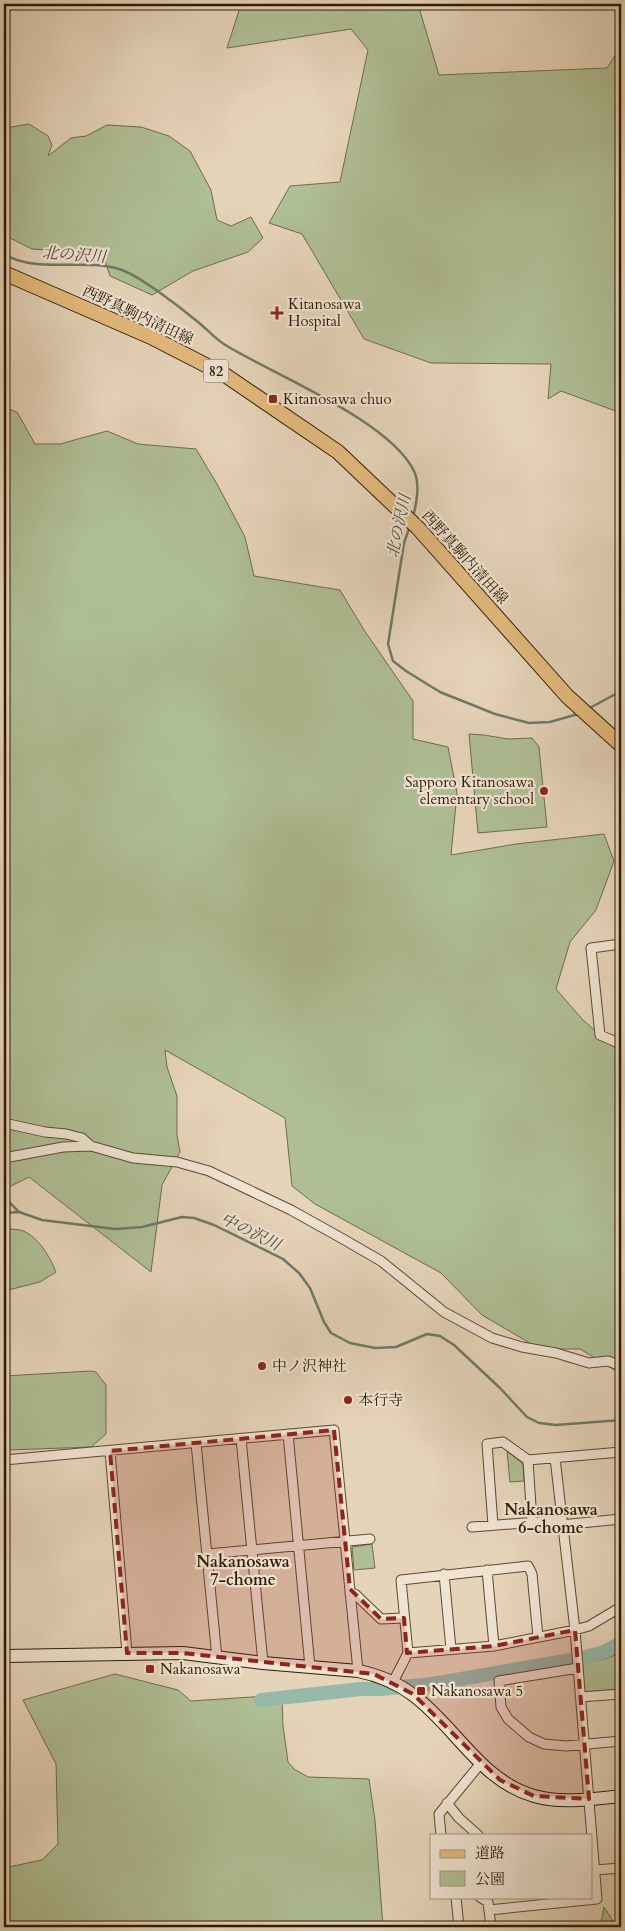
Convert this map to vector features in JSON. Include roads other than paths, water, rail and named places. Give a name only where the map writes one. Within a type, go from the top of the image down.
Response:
[{"type":"main road","name":"西野真駒内清田線","points":[[4,273],[151,337],[225,375],[338,452],[418,528],[579,707],[621,745]]},
{"type":"street","points":[[4,13],[7,4]]},
{"type":"street","points":[[621,944],[592,948],[600,1035],[621,1044]]},
{"type":"street","points":[[4,1123],[82,1138],[91,1146]]},
{"type":"street","points":[[4,1158],[63,1147],[91,1146],[133,1158],[177,1162],[209,1171],[291,1210],[381,1262],[444,1312],[492,1338],[589,1363],[608,1361],[621,1366]]},
{"type":"street","points":[[4,1460],[334,1430],[358,1671]]},
{"type":"street","points":[[288,1434],[310,1667]]},
{"type":"street","points":[[241,1439],[263,1663]]},
{"type":"street","points":[[493,1525],[487,1444],[503,1442],[528,1460],[621,1452]]},
{"type":"street","points":[[196,1443],[217,1658]]},
{"type":"street","points":[[110,1451],[127,1653]]},
{"type":"street","points":[[555,1458],[578,1666],[592,1834]]},
{"type":"street","points":[[528,1460],[532,1522]]},
{"type":"street","points":[[472,1527],[532,1522],[621,1519]]},
{"type":"street","points":[[208,1554],[370,1539]]},
{"type":"street","points":[[393,1682],[408,1653],[401,1580],[528,1566],[532,1574],[538,1637]]},
{"type":"street","points":[[487,1570],[494,1646]]},
{"type":"street","points":[[444,1574],[451,1649]]},
{"type":"street","points":[[350,1594],[355,1594],[381,1619],[404,1618]]},
{"type":"street","points":[[408,1653],[494,1646],[574,1630],[588,1626],[621,1606]]},
{"type":"street","points":[[4,1656],[183,1653],[238,1661],[374,1674],[393,1682],[420,1701],[500,1780],[534,1796],[556,1800],[621,1796]]},
{"type":"street","points":[[578,1666],[499,1681],[501,1708],[508,1719],[529,1737],[544,1744],[566,1746],[621,1741]]},
{"type":"street","points":[[580,1697],[621,1694]]},
{"type":"street","points":[[441,1834],[439,1814],[481,1763]]},
{"type":"street","points":[[448,1803],[459,1818],[477,1834]]},
{"type":"street","points":[[489,1910],[597,1899],[592,1840]]},
{"type":"street","points":[[595,1870],[621,1868]]},
{"type":"street","points":[[456,1898],[459,1927]]},
{"type":"street","points":[[482,1898],[488,1902],[491,1927]]},
{"type":"waterway","name":"北の沢川","points":[[4,254],[17,260],[31,263],[105,266],[127,272],[171,301],[223,344],[357,417],[381,434],[401,452],[414,471],[417,481],[417,493],[413,516]]},
{"type":"waterway","name":"北の沢川","points":[[410,526],[404,543],[388,644],[393,661],[440,692],[495,714],[529,723],[550,722],[578,714]]},
{"type":"waterway","name":"北の沢川","points":[[588,709],[621,691]]},
{"type":"waterway","points":[[4,1197],[19,1212]]},
{"type":"waterway","name":"中の沢川","points":[[4,1213],[19,1212],[42,1220],[115,1229],[142,1227],[182,1217],[194,1218],[214,1225],[283,1259],[299,1273],[310,1288],[324,1322],[331,1333],[350,1343],[375,1348],[396,1347],[427,1334],[440,1336],[454,1345],[500,1388],[527,1417],[539,1423],[556,1425],[621,1420]]},
{"type":"waterway","points":[[261,1700],[361,1689],[432,1684],[582,1658],[604,1652],[621,1643]]},
{"type":"place","name":"Kitanosawa Hospital","points":[[277,313]]},
{"type":"place","name":"Kitanosawa chuo","points":[[273,399]]},
{"type":"place","name":"Sapporo Kitanosawa elementary school","points":[[544,791]]},
{"type":"place","name":"中ノ沢神社","points":[[262,1366]]},
{"type":"place","name":"本行寺","points":[[348,1400]]},
{"type":"place","name":"Nakanosawa","points":[[150,1669]]},
{"type":"place","name":"Nakanosawa 5","points":[[421,1691]]},
{"type":"district","name":"Nakanosawa 6-chome","points":[[551,1518]]},
{"type":"district","name":"Nakanosawa 7-chome","points":[[243,1570]]}]
